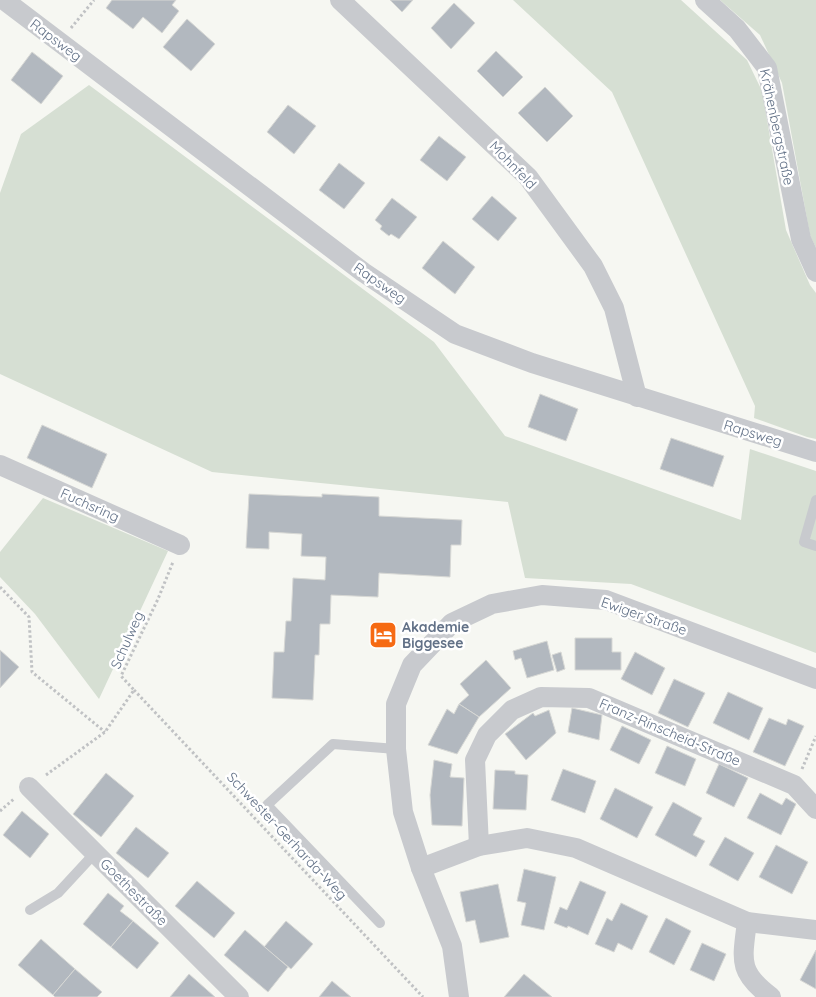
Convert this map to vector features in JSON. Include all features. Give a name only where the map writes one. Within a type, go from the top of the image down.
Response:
[{"type":"street","name":"Rapsweg","points":[[4,0],[363,272],[455,334],[532,363],[816,452]]},
{"type":"street","name":"Mohnfeld","points":[[340,0],[528,177],[593,266],[602,283],[614,308],[637,397]]},
{"type":"street","name":"Krähenbergstraße","points":[[705,0],[737,28],[766,68],[801,239],[816,272]]},
{"type":"street","name":"Fuchsring","points":[[0,465],[180,545]]},
{"type":"street","name":"Ewiger Straße","points":[[460,997],[452,946],[421,868],[404,812],[396,749],[396,704],[412,665],[452,623],[492,604],[542,595],[606,600],[816,679]]},
{"type":"street","name":"Franz-Rinscheid-Straße","points":[[479,846],[475,760],[487,735],[512,710],[541,696],[589,698],[794,785],[816,809]]},
{"type":"street","name":"Goethestraße","points":[[29,787],[240,997]]},
{"type":"street","points":[[421,868],[479,846],[527,838],[576,848],[747,922],[816,930]]},
{"type":"street","points":[[747,922],[743,951],[745,971],[757,986],[771,997]]},
{"type":"lane","points":[[816,500],[804,542],[816,546]]},
{"type":"lane","points":[[380,923],[267,805],[333,744],[396,749]]},
{"type":"lane","points":[[30,910],[58,893],[95,853]]},
{"type":"path","points":[[60,42],[94,0]]},
{"type":"path","name":"Schulweg","points":[[134,690],[120,676],[158,599],[180,545]]},
{"type":"path","points":[[0,587],[29,617],[32,672],[105,732]]},
{"type":"path","points":[[29,787],[105,732],[134,690]]},
{"type":"path","name":"Schwester-Gerharda-Weg","points":[[134,690],[423,997]]},
{"type":"path","points":[[794,785],[816,736]]},
{"type":"shaded area","points":[[513,0],[681,0],[747,60],[762,91],[786,230],[810,285],[816,293],[816,439],[754,418],[755,406],[612,92]]},
{"type":"shaded area","points":[[720,0],[816,0],[816,248],[810,235],[782,83],[760,35]]},
{"type":"shaded area","points":[[89,85],[434,342],[505,436],[741,520],[750,449],[816,471],[816,653],[631,584],[525,578],[508,502],[212,472],[0,374],[0,193],[21,134]]},
{"type":"shaded area","points":[[43,498],[168,551],[99,699],[35,614],[0,577],[0,552]]},
{"type":"building","points":[[112,0],[176,0],[172,5],[179,11],[162,33],[143,17],[133,29],[106,8]]},
{"type":"building","points":[[390,0],[413,0],[402,12]]},
{"type":"building","points":[[454,3],[475,23],[451,49],[431,28]]},
{"type":"building","points":[[187,19],[215,44],[191,71],[163,47]]},
{"type":"building","points":[[496,51],[523,77],[503,97],[477,71]]},
{"type":"building","points":[[32,52],[63,76],[41,104],[11,80]]},
{"type":"building","points":[[545,87],[573,116],[547,142],[518,113]]},
{"type":"building","points":[[288,105],[316,126],[294,154],[267,132]]},
{"type":"building","points":[[439,136],[466,157],[447,181],[420,160]]},
{"type":"building","points":[[339,163],[365,183],[344,209],[319,190]]},
{"type":"building","points":[[492,196],[517,218],[498,241],[472,219]]},
{"type":"building","points":[[392,198],[417,217],[399,239],[391,234],[389,236],[380,229],[382,226],[375,220]]},
{"type":"building","points":[[443,241],[475,267],[455,294],[422,268]]},
{"type":"building","points":[[540,394],[578,409],[566,441],[528,427]]},
{"type":"building","points":[[42,425],[107,454],[92,488],[27,458]]},
{"type":"building","points":[[671,438],[724,456],[713,487],[660,469]]},
{"type":"building","points":[[249,494],[322,497],[322,494],[379,497],[379,516],[462,520],[461,545],[451,545],[450,577],[379,573],[378,597],[331,595],[330,624],[320,624],[319,655],[315,655],[313,700],[272,698],[274,652],[284,652],[286,621],[291,621],[293,578],[325,580],[326,557],[301,556],[302,534],[269,532],[269,549],[246,548]]},
{"type":"building","points":[[575,638],[612,638],[612,652],[621,652],[621,670],[575,670]]},
{"type":"building","points":[[547,641],[554,670],[527,678],[521,658],[515,660],[513,651]]},
{"type":"building","points":[[0,650],[19,667],[0,688]]},
{"type":"building","points":[[561,652],[565,669],[557,672],[552,655]]},
{"type":"building","points":[[635,652],[665,668],[652,695],[621,679]]},
{"type":"building","points":[[486,660],[511,688],[479,717],[459,704],[469,695],[460,684]]},
{"type":"building","points":[[674,679],[705,693],[688,727],[658,713]]},
{"type":"building","points":[[728,692],[763,708],[749,740],[713,723]]},
{"type":"building","points":[[459,704],[479,717],[457,754],[428,745],[447,709],[454,714]]},
{"type":"building","points":[[572,708],[602,715],[599,740],[568,732]]},
{"type":"building","points":[[549,710],[556,733],[526,760],[505,734],[533,713],[535,716]]},
{"type":"building","points":[[769,718],[786,725],[788,719],[804,726],[785,766],[753,752]]},
{"type":"building","points":[[622,726],[651,740],[639,764],[610,750]]},
{"type":"building","points":[[667,746],[696,759],[685,786],[655,773]]},
{"type":"building","points":[[434,760],[452,764],[450,777],[464,778],[462,826],[432,825],[430,795]]},
{"type":"building","points":[[719,764],[748,778],[734,807],[706,793]]},
{"type":"building","points":[[563,769],[596,781],[585,813],[551,800]]},
{"type":"building","points":[[495,770],[515,771],[515,774],[528,775],[526,810],[493,809]]},
{"type":"building","points":[[106,773],[134,796],[101,837],[73,814]]},
{"type":"building","points":[[615,788],[653,807],[637,838],[600,819]]},
{"type":"building","points":[[760,793],[782,805],[786,798],[796,804],[781,835],[747,818]]},
{"type":"building","points":[[673,802],[702,818],[693,835],[705,841],[696,857],[655,835]]},
{"type":"building","points":[[22,811],[49,834],[30,858],[3,835]]},
{"type":"building","points":[[136,827],[169,853],[148,878],[116,853]]},
{"type":"building","points":[[725,837],[754,853],[738,881],[709,865]]},
{"type":"building","points":[[776,845],[808,862],[792,894],[759,877]]},
{"type":"building","points":[[524,869],[556,877],[544,930],[521,925],[526,903],[517,901]]},
{"type":"building","points":[[197,881],[235,913],[214,938],[175,906]]},
{"type":"building","points":[[580,881],[606,892],[588,935],[568,926],[567,928],[554,923],[560,907],[567,910]]},
{"type":"building","points":[[498,884],[509,937],[480,943],[475,920],[466,922],[460,892]]},
{"type":"building","points":[[108,893],[124,906],[120,911],[133,921],[111,947],[83,924]]},
{"type":"building","points":[[621,903],[648,916],[632,950],[618,943],[614,952],[595,944],[607,918],[612,921]]},
{"type":"building","points":[[666,918],[691,931],[674,965],[649,952]]},
{"type":"building","points":[[133,921],[159,943],[137,969],[111,947]]},
{"type":"building","points":[[286,921],[313,944],[291,969],[264,947]]},
{"type":"building","points":[[245,930],[288,967],[268,992],[224,955]]},
{"type":"building","points":[[41,939],[75,969],[53,995],[18,965]]},
{"type":"building","points":[[702,943],[726,954],[714,981],[690,970]]},
{"type":"building","points":[[816,950],[816,989],[800,980]]},
{"type":"building","points":[[75,969],[102,992],[97,997],[55,997],[53,995]]},
{"type":"building","points":[[189,974],[215,997],[170,997]]},
{"type":"building","points":[[524,974],[552,997],[504,997]]},
{"type":"building","points":[[332,981],[351,997],[319,997]]},
{"type":"place","name":"Akademie Biggesee","points":[[383,635]]}]
